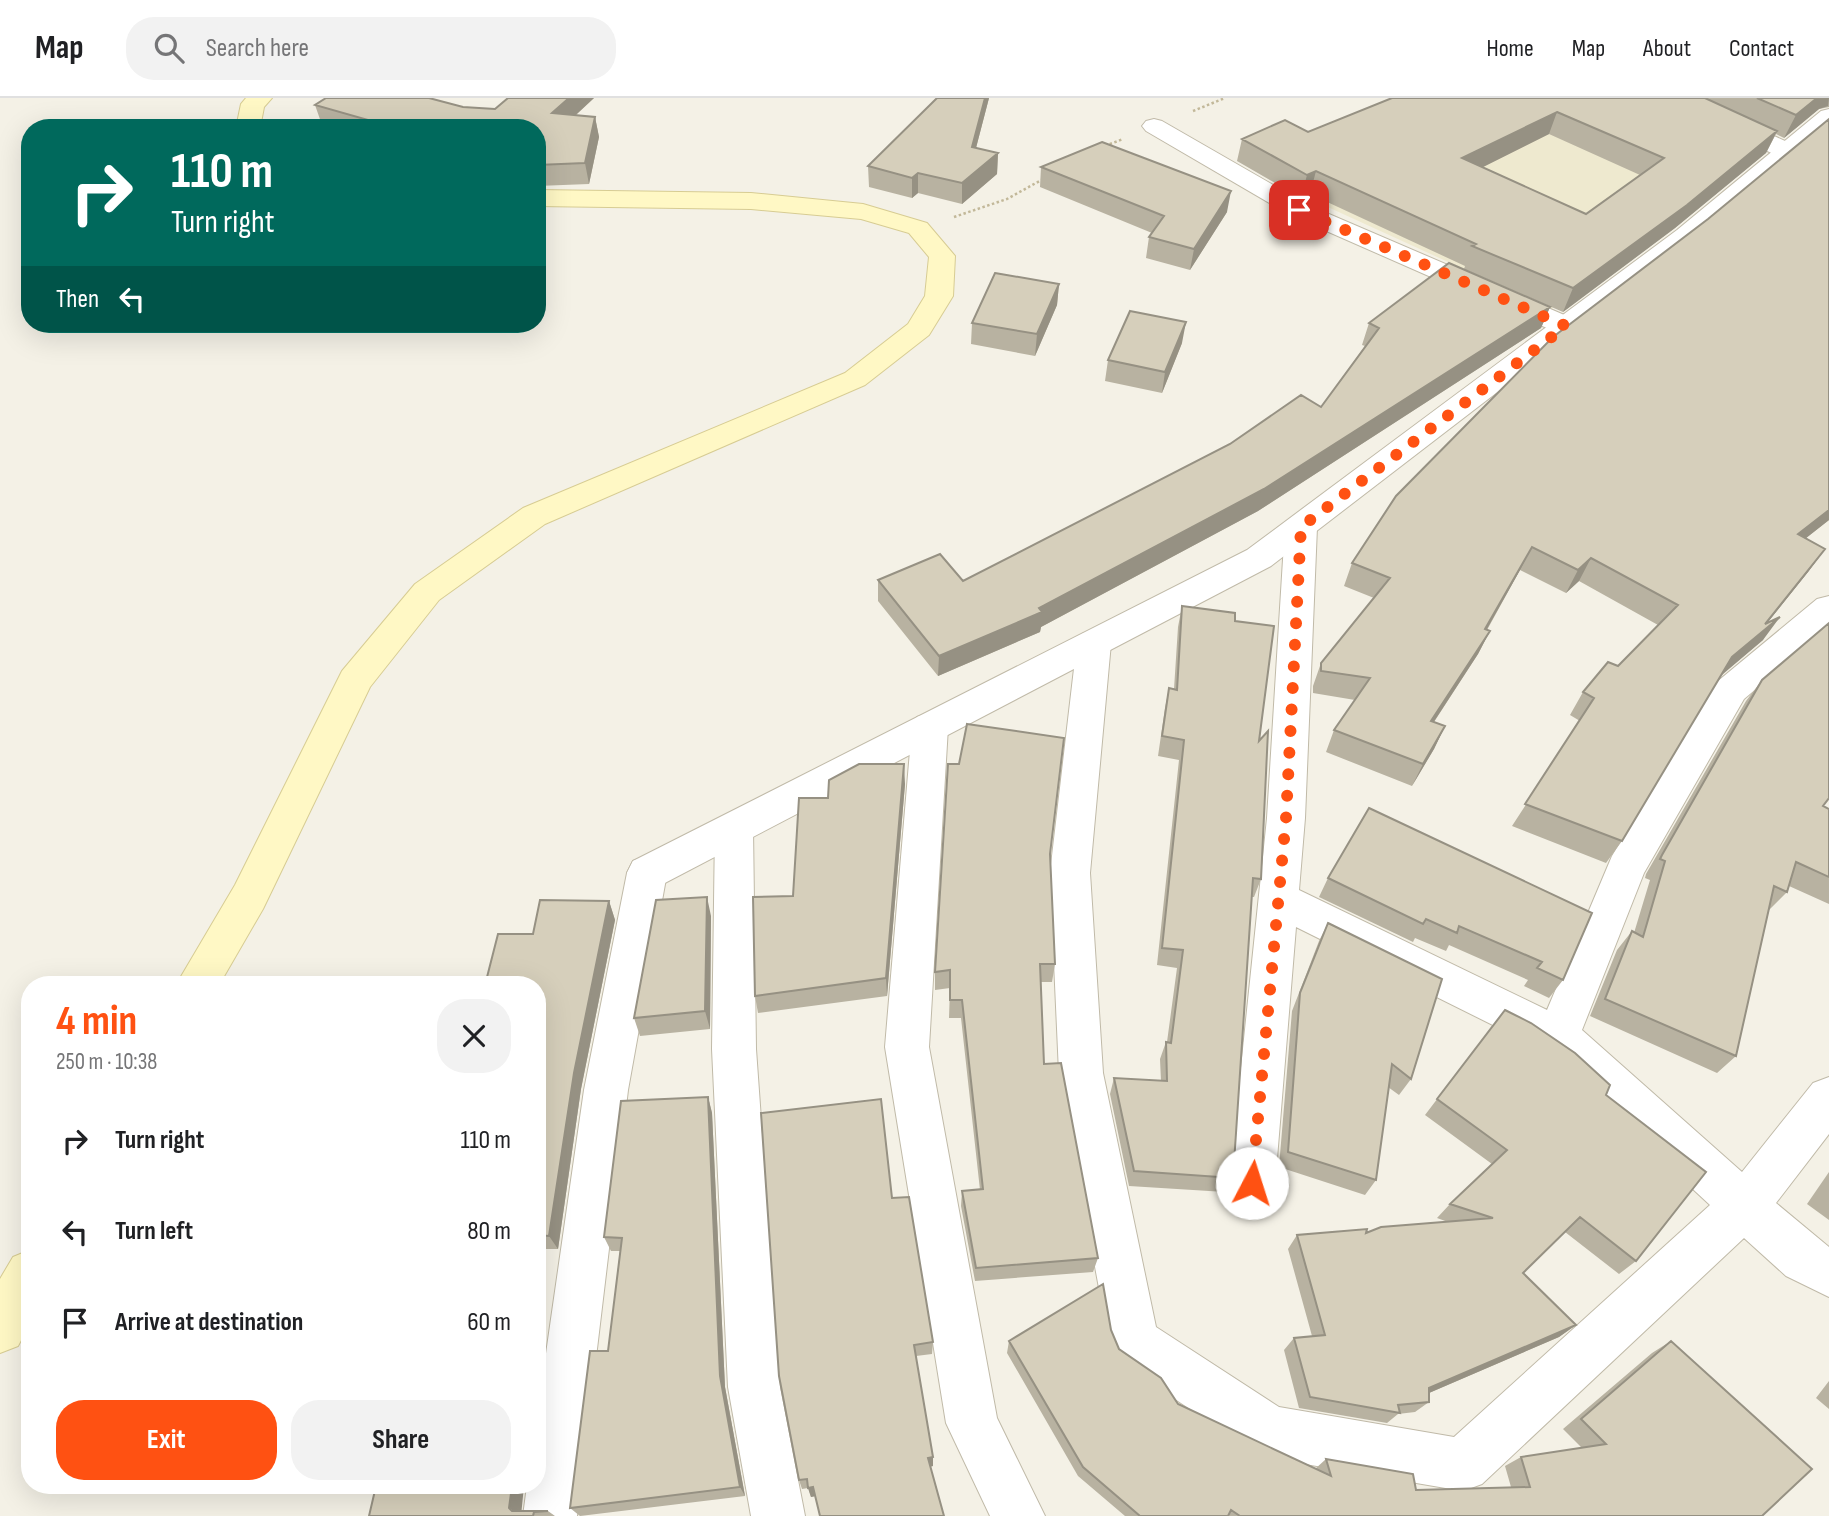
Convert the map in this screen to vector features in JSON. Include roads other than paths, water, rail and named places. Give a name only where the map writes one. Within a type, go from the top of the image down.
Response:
[{"type":"main road","points":[[250,119],[253,104],[261,98]]},
{"type":"main road","points":[[202,976],[249,897],[355,680],[427,593],[534,516],[855,379],[919,329],[939,296],[942,256],[918,228],[863,212],[751,201],[546,198]]},
{"type":"main road","points":[[0,1328],[21,1290]]},
{"type":"street","points":[[1672,98],[1787,151]]},
{"type":"street","points":[[550,1516],[606,1090],[647,873],[1259,558],[1686,235],[1829,116]]},
{"type":"street","points":[[1154,126],[1299,210],[1566,326]]},
{"type":"street","points":[[1252,1183],[1286,818],[1301,527]]},
{"type":"street","points":[[1558,1036],[1626,868],[1731,690],[1829,608]]},
{"type":"street","points":[[1094,643],[1070,873],[1081,1073],[1134,1342],[1270,1432],[1463,1465],[1745,1205],[1829,1098]]},
{"type":"street","points":[[930,727],[907,1047],[972,1423],[1018,1516]]},
{"type":"street","points":[[734,829],[734,1049],[753,1374],[778,1516]]},
{"type":"street","points":[[1278,899],[1558,1036],[1803,1259],[1829,1273]]}]
